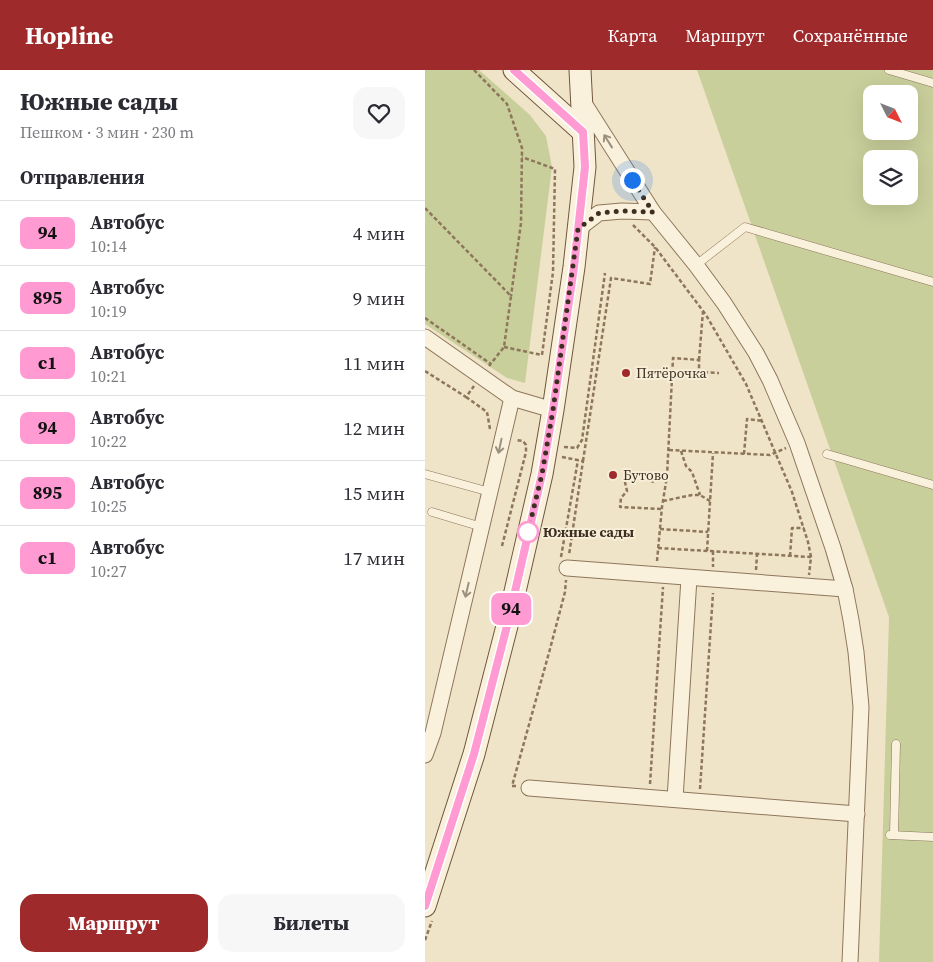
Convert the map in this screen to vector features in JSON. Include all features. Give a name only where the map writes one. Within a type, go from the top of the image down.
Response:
[{"type":"main road","points":[[514,70],[536,80],[583,132]]},
{"type":"main road","points":[[425,906],[474,754],[510,613],[542,474],[553,450],[553,410],[585,167],[580,70]]},
{"type":"street","points":[[581,98],[653,212],[696,264],[756,353],[770,380],[797,443],[845,589],[857,652],[861,707],[850,962]]},
{"type":"street","points":[[578,229],[599,213],[622,211],[653,212]]},
{"type":"street","points":[[425,337],[512,398],[553,410]]},
{"type":"street","points":[[425,755],[433,734],[512,398]]},
{"type":"street","points":[[563,565],[659,576],[845,589]]},
{"type":"street","points":[[675,799],[689,578]]},
{"type":"street","points":[[529,788],[857,814]]},
{"type":"lane","points":[[889,70],[933,83]]},
{"type":"lane","points":[[696,264],[745,228],[933,282]]},
{"type":"lane","points":[[827,454],[933,485]]},
{"type":"lane","points":[[425,474],[490,492]]},
{"type":"lane","points":[[432,512],[482,527]]},
{"type":"lane","points":[[896,744],[891,835],[933,837]]},
{"type":"path","points":[[465,397],[503,347],[521,223],[523,148],[507,104],[474,70]]},
{"type":"path","points":[[503,347],[543,355],[553,272],[555,169],[522,157]]},
{"type":"path","points":[[425,208],[511,296]]},
{"type":"path","points":[[632,224],[655,247],[703,310],[746,384],[763,421],[804,528],[811,557],[808,586]]},
{"type":"path","points":[[563,565],[583,461],[611,278],[649,284],[655,247]]},
{"type":"path","points":[[553,450],[577,448],[582,440],[605,273]]},
{"type":"path","points":[[703,310],[699,372],[719,373]]},
{"type":"path","points":[[425,318],[491,364]]},
{"type":"path","points":[[649,797],[659,576],[658,548],[661,509],[667,476],[673,358],[699,360]]},
{"type":"path","points":[[425,371],[487,412],[491,433],[523,442],[526,445],[526,452],[502,546]]},
{"type":"path","points":[[745,454],[747,419],[763,421]]},
{"type":"path","points":[[669,450],[769,455],[797,443]]},
{"type":"path","points":[[553,450],[583,461]]},
{"type":"path","points":[[681,451],[686,466],[693,472],[700,496]]},
{"type":"path","points":[[707,551],[713,452]]},
{"type":"path","points":[[529,788],[512,786],[565,592],[563,565],[578,460]]},
{"type":"path","points":[[661,509],[620,507],[621,498],[627,491],[624,478],[643,473],[651,481],[655,482],[667,476]]},
{"type":"path","points":[[663,500],[700,496],[710,501]]},
{"type":"path","points":[[790,556],[792,528],[804,528]]},
{"type":"path","points":[[660,529],[708,532]]},
{"type":"path","points":[[658,548],[811,557]]},
{"type":"path","points":[[699,801],[713,580]]},
{"type":"green space","points":[[425,70],[479,70],[530,115],[546,136],[552,167],[525,383],[507,378],[425,324]]},
{"type":"green space","points":[[697,70],[933,70],[933,962],[879,962],[889,617]]},
{"type":"bus line","name":"94","points":[[425,906],[434,883],[474,754],[508,622],[542,474],[574,267],[585,167],[583,132],[514,70]]},
{"type":"place","name":"Пятёрочка","points":[[626,373]]},
{"type":"place","name":"Бутово","points":[[613,475]]},
{"type":"place","name":"Южные сады","points":[[528,532]]},
{"type":"route","points":[[528,532],[542,474],[553,410],[578,229],[599,213],[622,211],[653,212],[632,180]]}]
